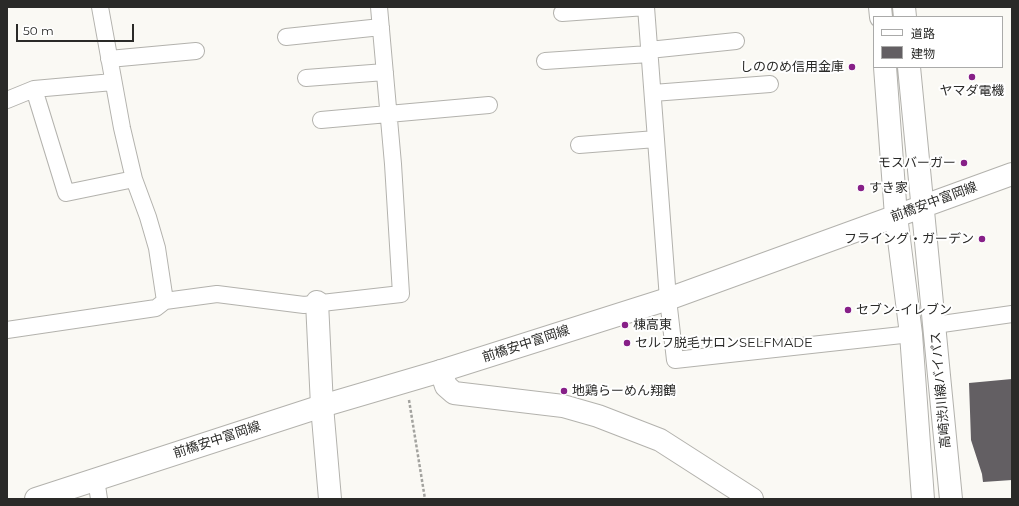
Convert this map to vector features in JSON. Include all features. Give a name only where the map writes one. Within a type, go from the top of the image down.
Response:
[{"type":"main road","name":"高崎渋川線バイパス","points":[[884,68],[896,216],[911,334],[923,499]]},
{"type":"main road","name":"高崎渋川線バイパス","points":[[909,68],[951,499]]},
{"type":"main road","name":"前橋安中富岡線","points":[[36,499],[98,489],[322,406],[441,371],[668,299],[1012,174]]},
{"type":"main road","points":[[317,302],[322,406],[330,499]]},
{"type":"main road","points":[[441,371],[446,386],[454,393],[563,406],[598,416],[636,430],[660,440],[752,499]]},
{"type":"street","points":[[100,7],[122,128],[134,179],[148,217],[157,248],[165,301]]},
{"type":"street","points":[[7,330],[156,308],[165,301],[217,294],[304,305],[317,302],[401,294],[389,114],[379,7]]},
{"type":"street","points":[[562,13],[646,7],[668,299],[675,360],[911,334]]},
{"type":"street","points":[[286,37],[381,27]]},
{"type":"street","points":[[545,61],[649,52],[736,41]]},
{"type":"street","points":[[109,59],[196,51]]},
{"type":"street","points":[[306,78],[385,72]]},
{"type":"street","points":[[7,100],[34,89],[113,82]]},
{"type":"street","points":[[653,93],[770,84]]},
{"type":"street","points":[[34,89],[66,193],[134,179]]},
{"type":"street","points":[[321,120],[488,105]]},
{"type":"street","points":[[579,145],[656,139]]},
{"type":"street","points":[[935,325],[1012,314]]},
{"type":"path","points":[[406,381],[425,499]]},
{"type":"building","points":[[1012,379],[1012,480],[983,482],[982,474],[971,440],[969,383]]},
{"type":"place","name":"しののめ信用金庫","points":[[852,67]]},
{"type":"place","name":"ヤマダ電機","points":[[972,77]]},
{"type":"place","name":"モスバーガー","points":[[964,163]]},
{"type":"place","name":"すき家","points":[[861,188]]},
{"type":"place","name":"フライング・ガーデン","points":[[982,239]]},
{"type":"place","name":"セブン-イレブン","points":[[848,310]]},
{"type":"place","name":"棟高東","points":[[625,325]]},
{"type":"place","name":"セルフ脱毛サロンSELFMADE","points":[[627,343]]},
{"type":"place","name":"地鶏らーめん翔鶴","points":[[564,391]]}]
